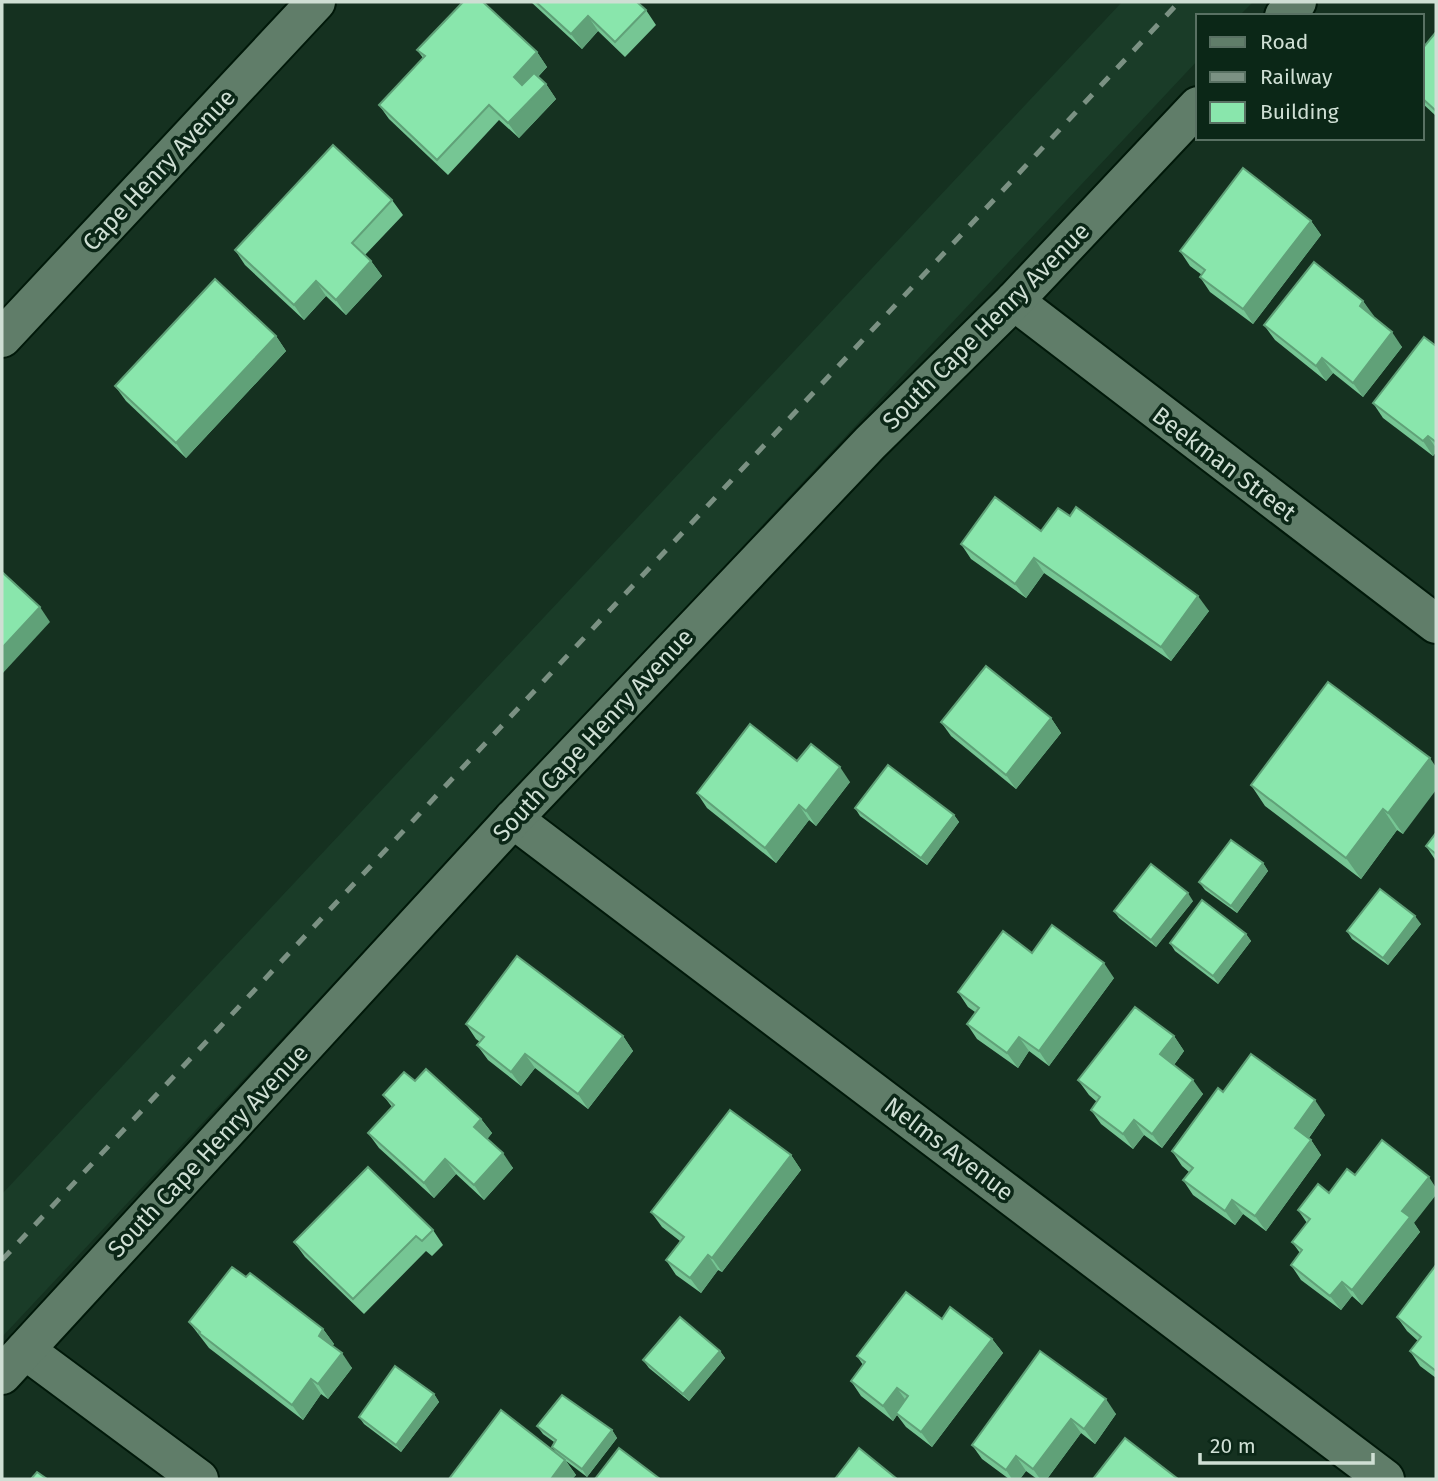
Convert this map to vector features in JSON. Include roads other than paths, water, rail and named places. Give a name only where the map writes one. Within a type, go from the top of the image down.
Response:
[{"type":"street","name":"Cape Henry Avenue","points":[[2,338],[316,2]]},
{"type":"street","name":"South Cape Henry Avenue","points":[[13,1363],[513,819],[870,443],[1014,301],[1196,108]]},
{"type":"street","name":"Beekman Street","points":[[1014,301],[1436,624]]},
{"type":"street","name":"Nelms Avenue","points":[[513,819],[1385,1479]]},
{"type":"street","points":[[13,1363],[198,1479]]},
{"type":"railway","points":[[2,1260],[1179,2]]}]
